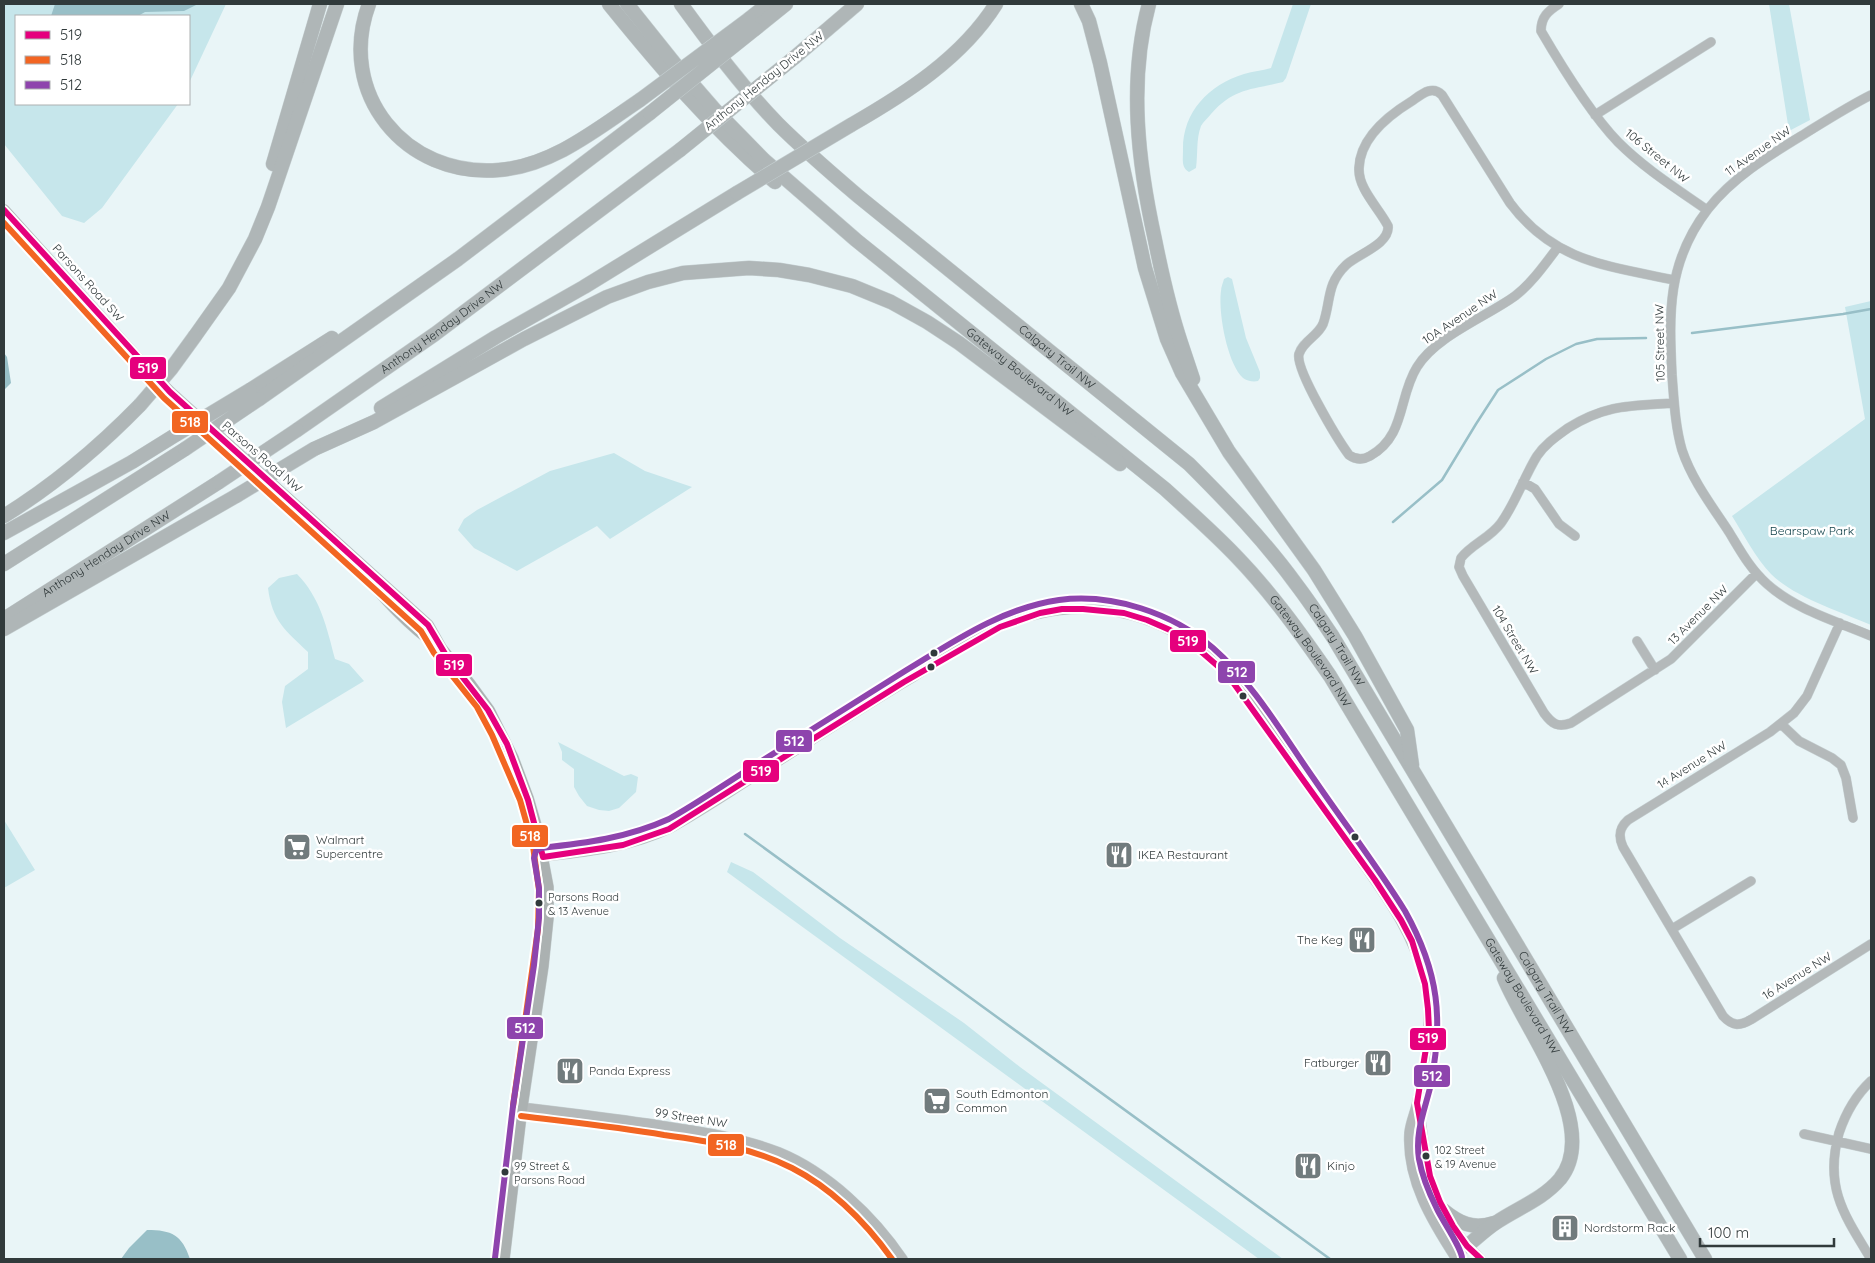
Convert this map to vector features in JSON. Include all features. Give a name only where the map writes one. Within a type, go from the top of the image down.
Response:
[{"type":"highway","points":[[211,312],[251,230],[268,184],[320,4]]},
{"type":"highway","points":[[4,516],[23,504],[90,453],[140,405],[171,369],[229,288],[268,207],[337,4]]},
{"type":"highway","points":[[369,4],[361,34],[363,77],[373,103],[386,124],[404,143],[448,166],[499,170],[527,164],[562,151],[752,24],[786,4]]},
{"type":"highway","points":[[609,4],[650,56],[747,158],[787,192],[856,240]]},
{"type":"highway","name":"Gateway Boulevard NW","points":[[627,4],[675,64],[724,120],[783,178],[856,240],[1165,489],[1199,519],[1236,556],[1298,631],[1330,676],[1680,1259]]},
{"type":"highway","name":"Calgary Trail NW","points":[[681,4],[726,64],[759,103],[816,160],[1189,464],[1257,535],[1296,583],[1333,637],[1705,1259]]},
{"type":"highway","points":[[4,564],[185,449],[255,395],[406,296],[528,207],[650,113],[752,24],[768,4]]},
{"type":"highway","name":"Anthony Henday Drive NW","points":[[4,618],[219,482],[435,334],[680,150],[857,4]]},
{"type":"highway","points":[[4,629],[236,496],[496,337],[584,287],[926,78],[959,49],[976,31],[996,4]]},
{"type":"highway","points":[[1081,4],[1100,63],[1145,268],[1167,339],[1182,374],[1202,409],[1246,476],[1314,570],[1355,636],[1408,730],[1412,770]]},
{"type":"highway","points":[[1149,4],[1137,91],[1136,117],[1139,149],[1149,215],[1163,279],[1180,343],[1202,409]]},
{"type":"highway","points":[[314,449],[374,422],[524,339],[606,297],[648,282],[683,273],[749,268],[809,275],[852,286],[898,306],[927,322],[966,348],[1134,475],[1165,489]]},
{"type":"highway","points":[[4,533],[132,462],[177,434],[255,395]]},
{"type":"highway","points":[[1467,1246],[1497,1222],[1542,1194],[1560,1178],[1568,1164],[1572,1136],[1566,1102],[1511,996],[1489,940]]},
{"type":"highway","points":[[1443,1210],[1454,1219],[1471,1226],[1486,1226],[1497,1222]]},
{"type":"main road","name":"Parsons Road SW","points":[[4,210],[152,374]]},
{"type":"main road","name":"Parsons Road NW","points":[[152,374],[195,416],[333,539],[395,610],[419,632],[441,648],[489,710],[528,799],[543,857],[548,887],[548,918],[522,1107],[504,1259]]},
{"type":"street","name":"106 Street NW","points":[[1559,4],[1545,14],[1542,22],[1542,31],[1595,115],[1635,158],[1708,210]]},
{"type":"street","points":[[1595,115],[1711,42]]},
{"type":"street","name":"10A Avenue NW","points":[[1436,90],[1445,99],[1515,210],[1531,226],[1558,247],[1518,293],[1437,345],[1424,357],[1412,376],[1400,421],[1389,440],[1382,447],[1370,456],[1356,459],[1346,450],[1309,388],[1300,367],[1299,354],[1305,344],[1317,333],[1322,325],[1330,292],[1340,272],[1351,261],[1383,240],[1388,234],[1388,226],[1360,178],[1359,166],[1365,147],[1380,125],[1395,112],[1428,91],[1436,90]]},
{"type":"street","name":"11 Avenue NW","points":[[1674,280],[1685,247],[1708,210],[1738,178],[1835,115],[1871,95]]},
{"type":"street","points":[[1558,247],[1595,264],[1674,280]]},
{"type":"street","name":"105 Street NW","points":[[1674,280],[1670,324],[1674,402],[1678,434],[1692,472],[1756,574],[1788,600],[1871,636]]},
{"type":"street","points":[[1574,536],[1559,524],[1539,494],[1523,482],[1539,454],[1547,445],[1583,419],[1615,407],[1674,402]]},
{"type":"street","name":"104 Street NW","points":[[1523,482],[1501,523],[1490,536],[1464,554],[1459,562],[1463,576],[1544,713],[1556,726]]},
{"type":"street","name":"13 Avenue NW","points":[[1556,726],[1571,723],[1671,659],[1756,574]]},
{"type":"street","points":[[543,857],[625,846],[648,839],[669,829],[921,672],[1000,626],[1022,618],[1062,609],[1105,610],[1136,616],[1170,630],[1190,642],[1227,674],[1396,912],[1412,941],[1420,964],[1428,1009],[1429,1030],[1417,1102],[1410,1129],[1409,1145],[1414,1175],[1426,1208],[1454,1258],[1467,1246]]},
{"type":"street","name":"14 Avenue NW","points":[[1672,929],[1623,847],[1619,836],[1620,831],[1628,820],[1781,724],[1794,713],[1807,696],[1840,623]]},
{"type":"street","points":[[1638,641],[1655,670]]},
{"type":"street","points":[[1781,724],[1799,742],[1832,758],[1841,765],[1846,778],[1853,818]]},
{"type":"street","points":[[1672,929],[1751,881]]},
{"type":"street","name":"16 Avenue NW","points":[[1672,929],[1723,1016],[1734,1025],[1740,1025],[1752,1019],[1871,944]]},
{"type":"street","points":[[1871,1081],[1861,1091],[1844,1119],[1837,1142],[1833,1167],[1839,1202],[1871,1259]]},
{"type":"street","points":[[1417,1102],[1430,1176],[1443,1210],[1467,1246],[1478,1258]]},
{"type":"street","name":"99 Street NW","points":[[522,1107],[710,1132],[780,1152],[833,1184],[861,1208],[889,1239],[903,1259]]},
{"type":"street","points":[[1804,1134],[1871,1149]]},
{"type":"green space","points":[[4,4],[226,4],[190,81],[190,15],[15,15],[15,105],[177,105],[102,208],[84,223],[62,216],[4,144]]},
{"type":"green space","points":[[1293,4],[1311,4],[1286,78],[1283,82],[1244,91],[1219,105],[1201,126],[1196,168],[1189,172],[1184,166],[1183,151],[1187,124],[1192,113],[1200,102],[1219,85],[1244,74],[1271,68]]},
{"type":"green space","points":[[1769,4],[1789,4],[1810,120],[1789,131]]},
{"type":"green space","points":[[1228,277],[1232,279],[1246,338],[1260,372],[1258,381],[1250,381],[1243,378],[1237,371],[1228,349],[1222,324],[1220,300],[1224,279]]},
{"type":"green space","name":"Bearspaw Park","points":[[1871,301],[1871,625],[1805,597],[1781,582],[1771,574],[1760,560],[1732,516],[1865,419],[1845,307]]},
{"type":"green space","points":[[614,453],[645,471],[692,487],[610,539],[597,526],[517,571],[474,548],[458,530],[464,519],[477,510],[550,471]]},
{"type":"green space","points":[[297,574],[312,593],[322,614],[335,659],[349,664],[364,681],[286,728],[282,702],[285,686],[308,669],[308,652],[281,624],[273,609],[268,588],[279,578]]},
{"type":"green space","points":[[558,742],[624,776],[631,774],[638,777],[636,792],[619,808],[609,811],[587,806],[574,787],[574,769],[562,760],[562,752]]},
{"type":"green space","points":[[4,820],[35,870],[4,888]]},
{"type":"green space","points":[[731,862],[753,872],[840,938],[964,1023],[1020,1067],[1283,1259],[1259,1259],[727,872]]},
{"type":"shaded area","points":[[55,4],[198,4],[184,11],[145,12],[140,15],[51,15]]},
{"type":"shaded area","points":[[4,353],[7,357],[11,383],[4,390]]},
{"type":"shaded area","points":[[147,1230],[163,1231],[175,1236],[183,1244],[190,1259],[121,1259]]},
{"type":"waterway","points":[[1692,333],[1871,309]]},
{"type":"waterway","points":[[1393,522],[1442,480],[1498,390],[1546,359],[1576,344],[1597,339],[1646,338]]},
{"type":"waterway","points":[[745,834],[1330,1259]]},
{"type":"transit line","name":"519","points":[[4,210],[170,392],[428,625],[447,657],[488,710],[507,744],[528,800],[543,857]]},
{"type":"transit line","name":"518","points":[[4,223],[164,398],[421,631],[434,653],[477,707],[492,735],[520,800],[533,846],[539,890],[538,929],[513,1106]]},
{"type":"transit line","name":"512","points":[[495,1258],[513,1106],[539,918],[539,888],[534,858],[536,851],[541,848],[590,842],[622,835],[669,819],[960,638],[1018,610],[1059,600],[1079,599],[1120,603],[1141,608],[1161,616],[1197,636],[1228,662],[1267,710],[1405,911],[1425,955],[1436,997],[1437,1040],[1430,1088],[1419,1131],[1419,1159],[1431,1197],[1456,1242],[1462,1259]]},
{"type":"transit line","name":"519","points":[[543,857],[623,845],[669,829],[904,682],[1000,627],[1040,613],[1062,609],[1124,613],[1147,620],[1170,630],[1190,642],[1227,674],[1375,880],[1412,941],[1425,984],[1428,1009],[1429,1030],[1417,1103],[1430,1176],[1440,1202],[1453,1226],[1467,1246],[1481,1259]]},
{"type":"transit line","name":"518","points":[[521,1116],[697,1140],[730,1146],[762,1155],[807,1176],[835,1197],[860,1220],[892,1259]]},
{"type":"place","name":"Walmart Supercentre","points":[[297,847]]},
{"type":"place","name":"IKEA Restaurant","points":[[1119,855]]},
{"type":"place","name":"Parsons Road & 13 Avenue","points":[[539,903]]},
{"type":"place","name":"The Keg","points":[[1362,940]]},
{"type":"place","name":"Fatburger","points":[[1378,1063]]},
{"type":"place","name":"Panda Express","points":[[570,1071]]},
{"type":"place","name":"South Edmonton Common","points":[[937,1101]]},
{"type":"place","name":"102 Street & 19 Avenue","points":[[1426,1156]]},
{"type":"place","name":"Kinjo","points":[[1308,1166]]},
{"type":"place","name":"99 Street & Parsons Road","points":[[505,1172]]},
{"type":"place","name":"Nordstorm Rack","points":[[1565,1228]]}]
